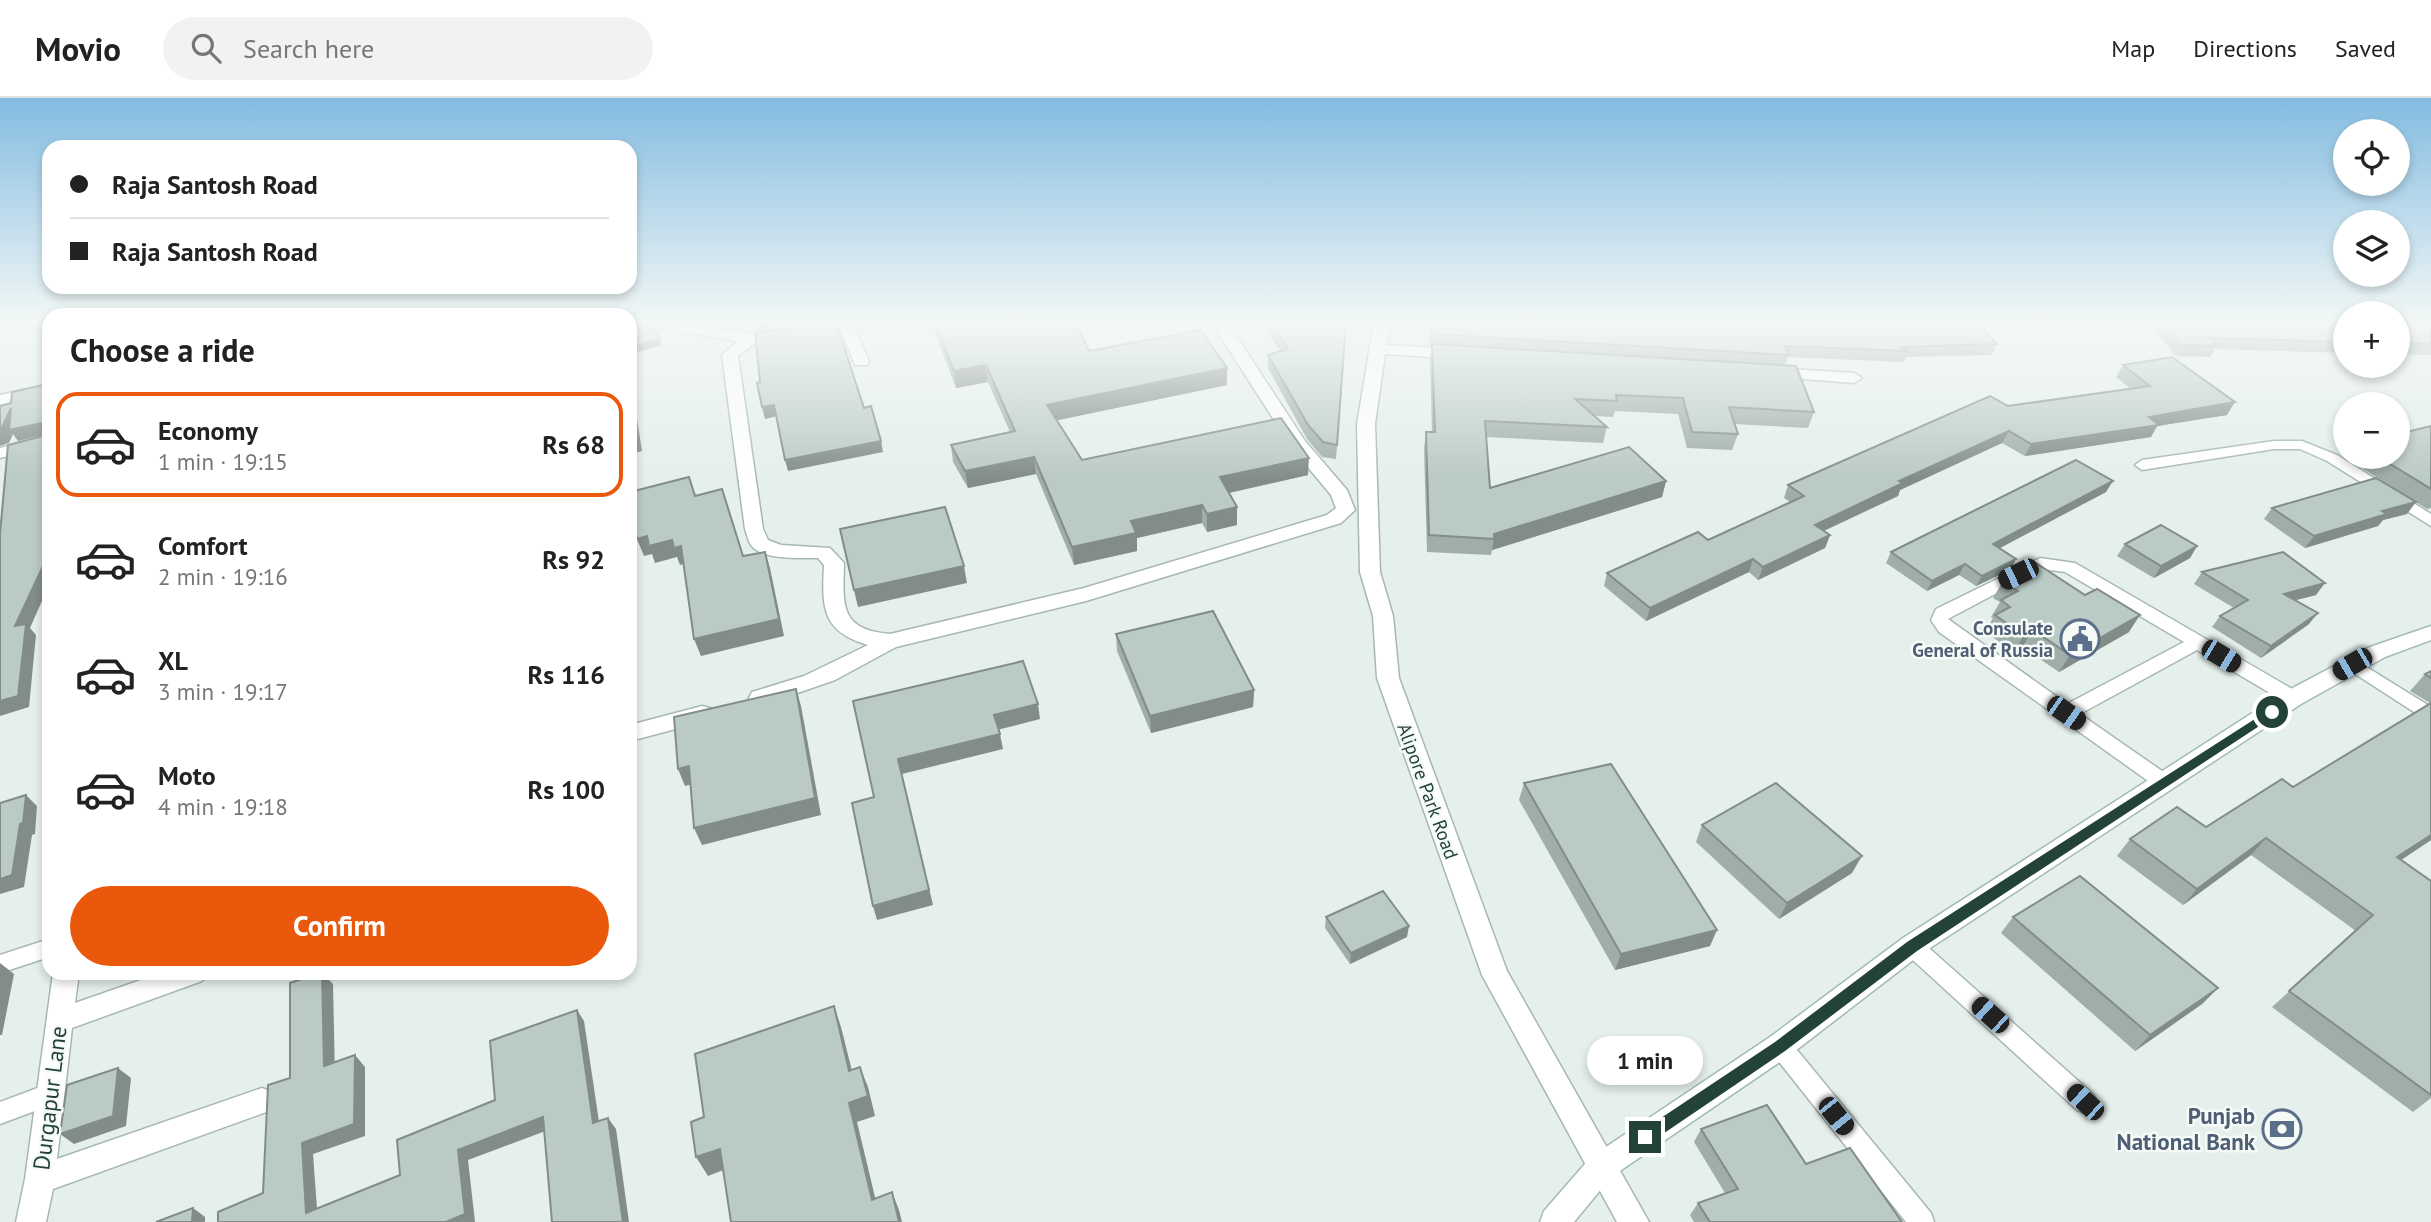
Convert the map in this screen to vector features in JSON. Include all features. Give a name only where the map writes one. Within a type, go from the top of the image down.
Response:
[{"type":"street","points":[[733,374],[754,529],[760,544],[779,551],[823,552],[834,563],[834,608],[844,625],[867,640],[890,641],[1086,594],[1334,519],[1346,510],[1340,494],[1298,444],[1253,374]]},
{"type":"street","name":"Alipore Park Road","points":[[1373,374],[1366,424],[1370,572],[1383,615],[1388,678],[1495,975],[1634,1222]]},
{"type":"street","points":[[1782,374],[1854,379]]},
{"type":"street","points":[[0,400],[42,391]]},
{"type":"street","points":[[0,453],[42,443]]},
{"type":"street","points":[[1555,1222],[1601,1167],[1780,1046],[1912,946],[2293,698],[2352,664],[2415,637],[2431,633]]},
{"type":"street","points":[[744,703],[857,662],[890,641]]},
{"type":"street","points":[[637,731],[719,709]]},
{"type":"street","name":"Durgapur Lane","points":[[31,1222],[40,1179],[65,980]]},
{"type":"street","points":[[59,1021],[173,980]]},
{"type":"street","points":[[40,1179],[262,1101]]},
{"type":"lane","points":[[2142,465],[2274,445],[2302,445],[2332,457],[2431,521]]},
{"type":"lane","points":[[2165,783],[1945,628],[1939,620],[1942,613],[2040,564],[2056,565],[2084,574],[2293,698]]},
{"type":"lane","points":[[2066,713],[2198,642]]},
{"type":"lane","points":[[2352,664],[2431,716]]},
{"type":"lane","points":[[1912,946],[2085,1102]]},
{"type":"lane","points":[[0,964],[42,950]]},
{"type":"lane","points":[[1780,1046],[1923,1222]]},
{"type":"lane","points":[[0,1113],[51,1094]]},
{"type":"building","points":[[759,374],[853,374],[864,408],[871,406],[881,441],[785,460],[774,405],[762,407],[757,383],[760,382]]},
{"type":"building","points":[[990,374],[1196,374],[1047,405],[1082,460],[1281,418],[1309,458],[1220,477],[1237,507],[1207,514],[1202,505],[1131,521],[1136,533],[1072,547],[1034,457],[965,471],[951,445],[1015,431]]},
{"type":"building","points":[[1279,374],[1342,374],[1337,445],[1323,442],[1308,425]]},
{"type":"building","points":[[1433,374],[1799,374],[1814,412],[1729,407],[1738,434],[1692,432],[1683,398],[1616,395],[1617,401],[1575,399],[1607,427],[1485,421],[1490,488],[1629,447],[1666,481],[1494,534],[1494,539],[1429,535],[1426,432],[1435,432]]},
{"type":"building","points":[[2135,374],[2196,374],[2235,402],[2149,417],[2159,425],[2031,444],[2009,431],[1899,481],[1903,483],[1815,525],[1830,535],[1763,567],[1753,559],[1650,608],[1607,573],[1698,532],[1708,540],[1804,496],[1788,485],[1990,396],[2008,406],[2150,386]]},
{"type":"building","points":[[42,386],[42,423],[9,430],[11,408],[0,432],[0,406],[11,403],[12,392]]},
{"type":"building","points":[[2431,426],[2431,489],[2398,469],[2410,469],[2410,431]]},
{"type":"building","points":[[42,436],[42,568],[15,626],[26,624],[18,696],[0,701],[0,534],[8,445]]},
{"type":"building","points":[[2076,460],[2113,481],[1993,544],[2016,559],[1982,576],[1965,564],[1932,581],[1891,552]]},
{"type":"building","points":[[689,477],[695,496],[722,489],[743,556],[765,552],[779,619],[694,639],[681,546],[674,548],[672,540],[649,546],[647,536],[637,539],[637,490]]},
{"type":"building","points":[[2376,478],[2416,502],[2382,511],[2387,514],[2314,536],[2272,508]]},
{"type":"building","points":[[945,507],[964,566],[854,590],[840,529]]},
{"type":"building","points":[[2161,525],[2197,546],[2161,566],[2125,544]]},
{"type":"building","points":[[2283,552],[2325,583],[2284,594],[2318,613],[2271,646],[2220,616],[2248,600],[2202,572]]},
{"type":"building","points":[[2036,563],[2085,595],[2097,589],[2140,615],[2070,655],[2033,630],[2024,635],[1995,615],[2010,607],[2001,600],[2018,591],[2003,581]]},
{"type":"building","points":[[1213,611],[1254,690],[1150,716],[1116,634]]},
{"type":"building","points":[[1023,661],[1038,704],[994,715],[1000,734],[898,759],[929,890],[873,906],[852,803],[874,797],[853,701]]},
{"type":"building","points":[[796,689],[815,798],[694,828],[689,766],[678,769],[674,717]]},
{"type":"building","points":[[2431,703],[2431,835],[2397,857],[2431,881],[2431,1095],[2289,991],[2373,915],[2266,838],[2197,889],[2130,839],[2177,807],[2206,827],[2282,779],[2293,787]]},
{"type":"building","points":[[1611,764],[1717,930],[1621,954],[1524,783]]},
{"type":"building","points":[[1776,783],[1862,856],[1787,903],[1702,825]]},
{"type":"building","points":[[26,795],[12,875],[0,879],[0,803]]},
{"type":"building","points":[[2080,876],[2218,988],[2150,1035],[2013,917]]},
{"type":"building","points":[[1383,891],[1409,926],[1351,953],[1326,917]]},
{"type":"building","points":[[299,980],[322,980],[324,1066],[355,1055],[354,1124],[302,1143],[306,1213],[400,1175],[397,1140],[495,1100],[490,1041],[577,1010],[593,1123],[608,1118],[623,1222],[552,1222],[543,1117],[458,1150],[465,1214],[446,1222],[218,1222],[218,1212],[263,1193],[268,1085],[290,1078],[290,983]]},
{"type":"building","points":[[834,1006],[849,1071],[860,1067],[868,1096],[849,1103],[872,1200],[892,1192],[899,1222],[731,1222],[720,1149],[696,1157],[691,1122],[704,1117],[695,1054]]},
{"type":"building","points":[[118,1068],[113,1116],[60,1134],[67,1085]]},
{"type":"building","points":[[1767,1105],[1806,1164],[1850,1148],[1902,1222],[1710,1222],[1698,1203],[1738,1189],[1701,1129]]},
{"type":"building","points":[[193,1208],[192,1222],[156,1222]]},
{"type":"place","name":"Consulate General of Russia","points":[[2080,639]]},
{"type":"place","name":"Punjab National Bank","points":[[2282,1129]]},
{"type":"route","points":[[1645,1137],[1780,1046],[1912,946],[2272,712]]}]
